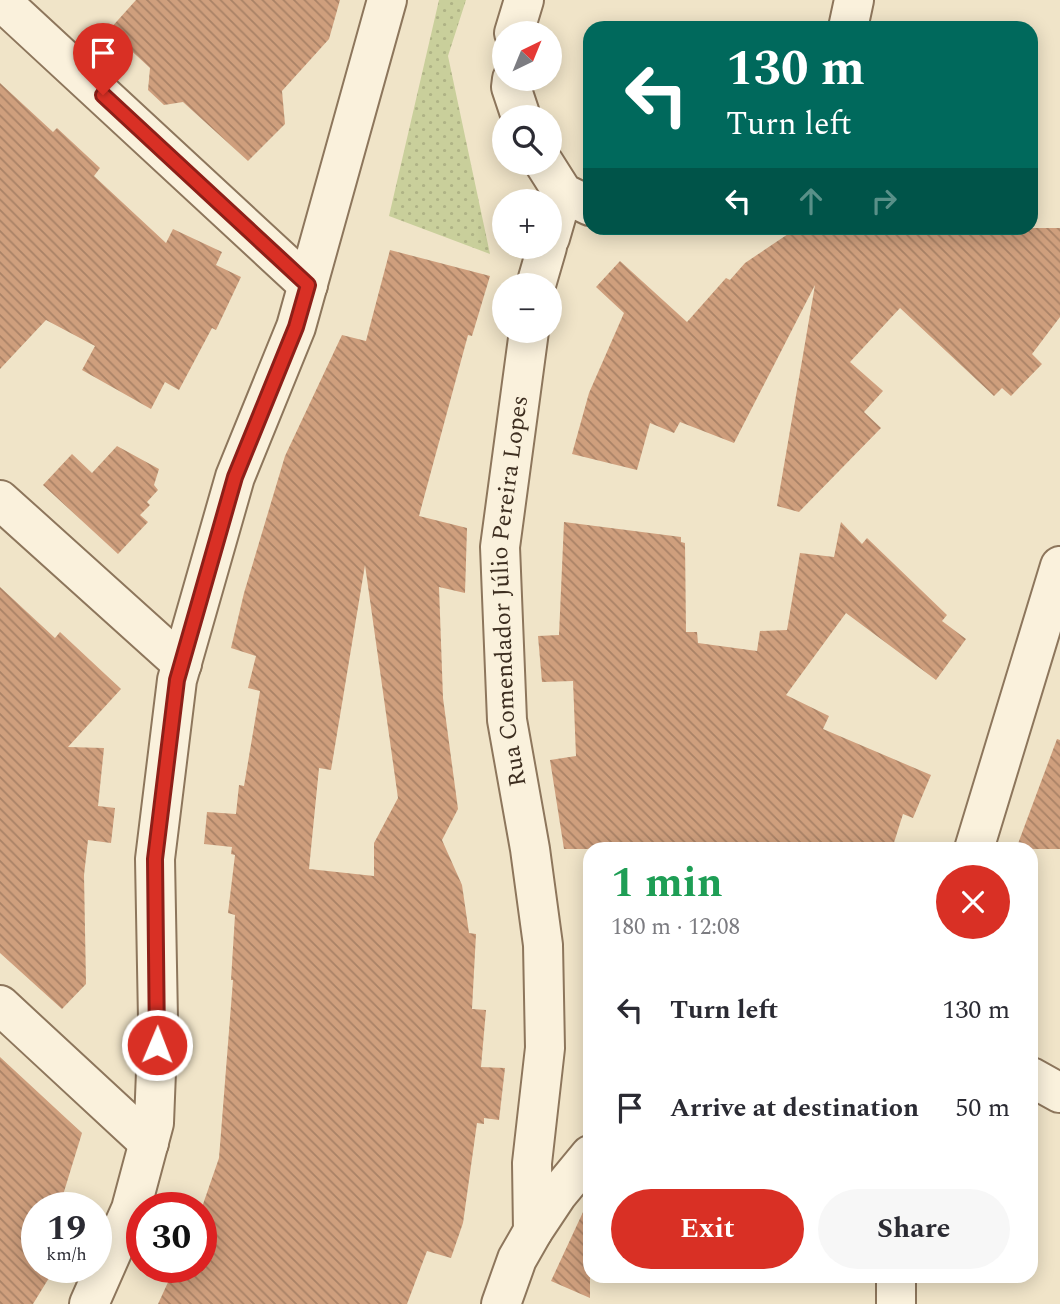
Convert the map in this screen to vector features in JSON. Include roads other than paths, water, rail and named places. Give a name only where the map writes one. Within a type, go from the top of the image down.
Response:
[{"type":"street","points":[[0,0],[308,285]]},
{"type":"street","points":[[89,1304],[131,1209],[154,1123],[158,1020],[155,859],[177,680],[235,477],[296,327],[387,0]]},
{"type":"street","points":[[518,21],[524,0]]},
{"type":"street","points":[[850,21],[854,0]]},
{"type":"street","name":"Rua Comendador Júlio Pereira Lopes","points":[[501,1304],[517,1259],[533,1231],[532,1163],[545,1048],[543,945],[530,849],[507,720],[499,547],[526,343]]},
{"type":"street","points":[[0,500],[182,664]]},
{"type":"street","points":[[976,842],[1055,583]]},
{"type":"street","points":[[0,1005],[149,1143]]},
{"type":"street","points":[[1038,1081],[1060,1093]]},
{"type":"street","points":[[533,1231],[556,1195],[583,1163]]},
{"type":"street","points":[[895,1304],[896,1283]]}]
